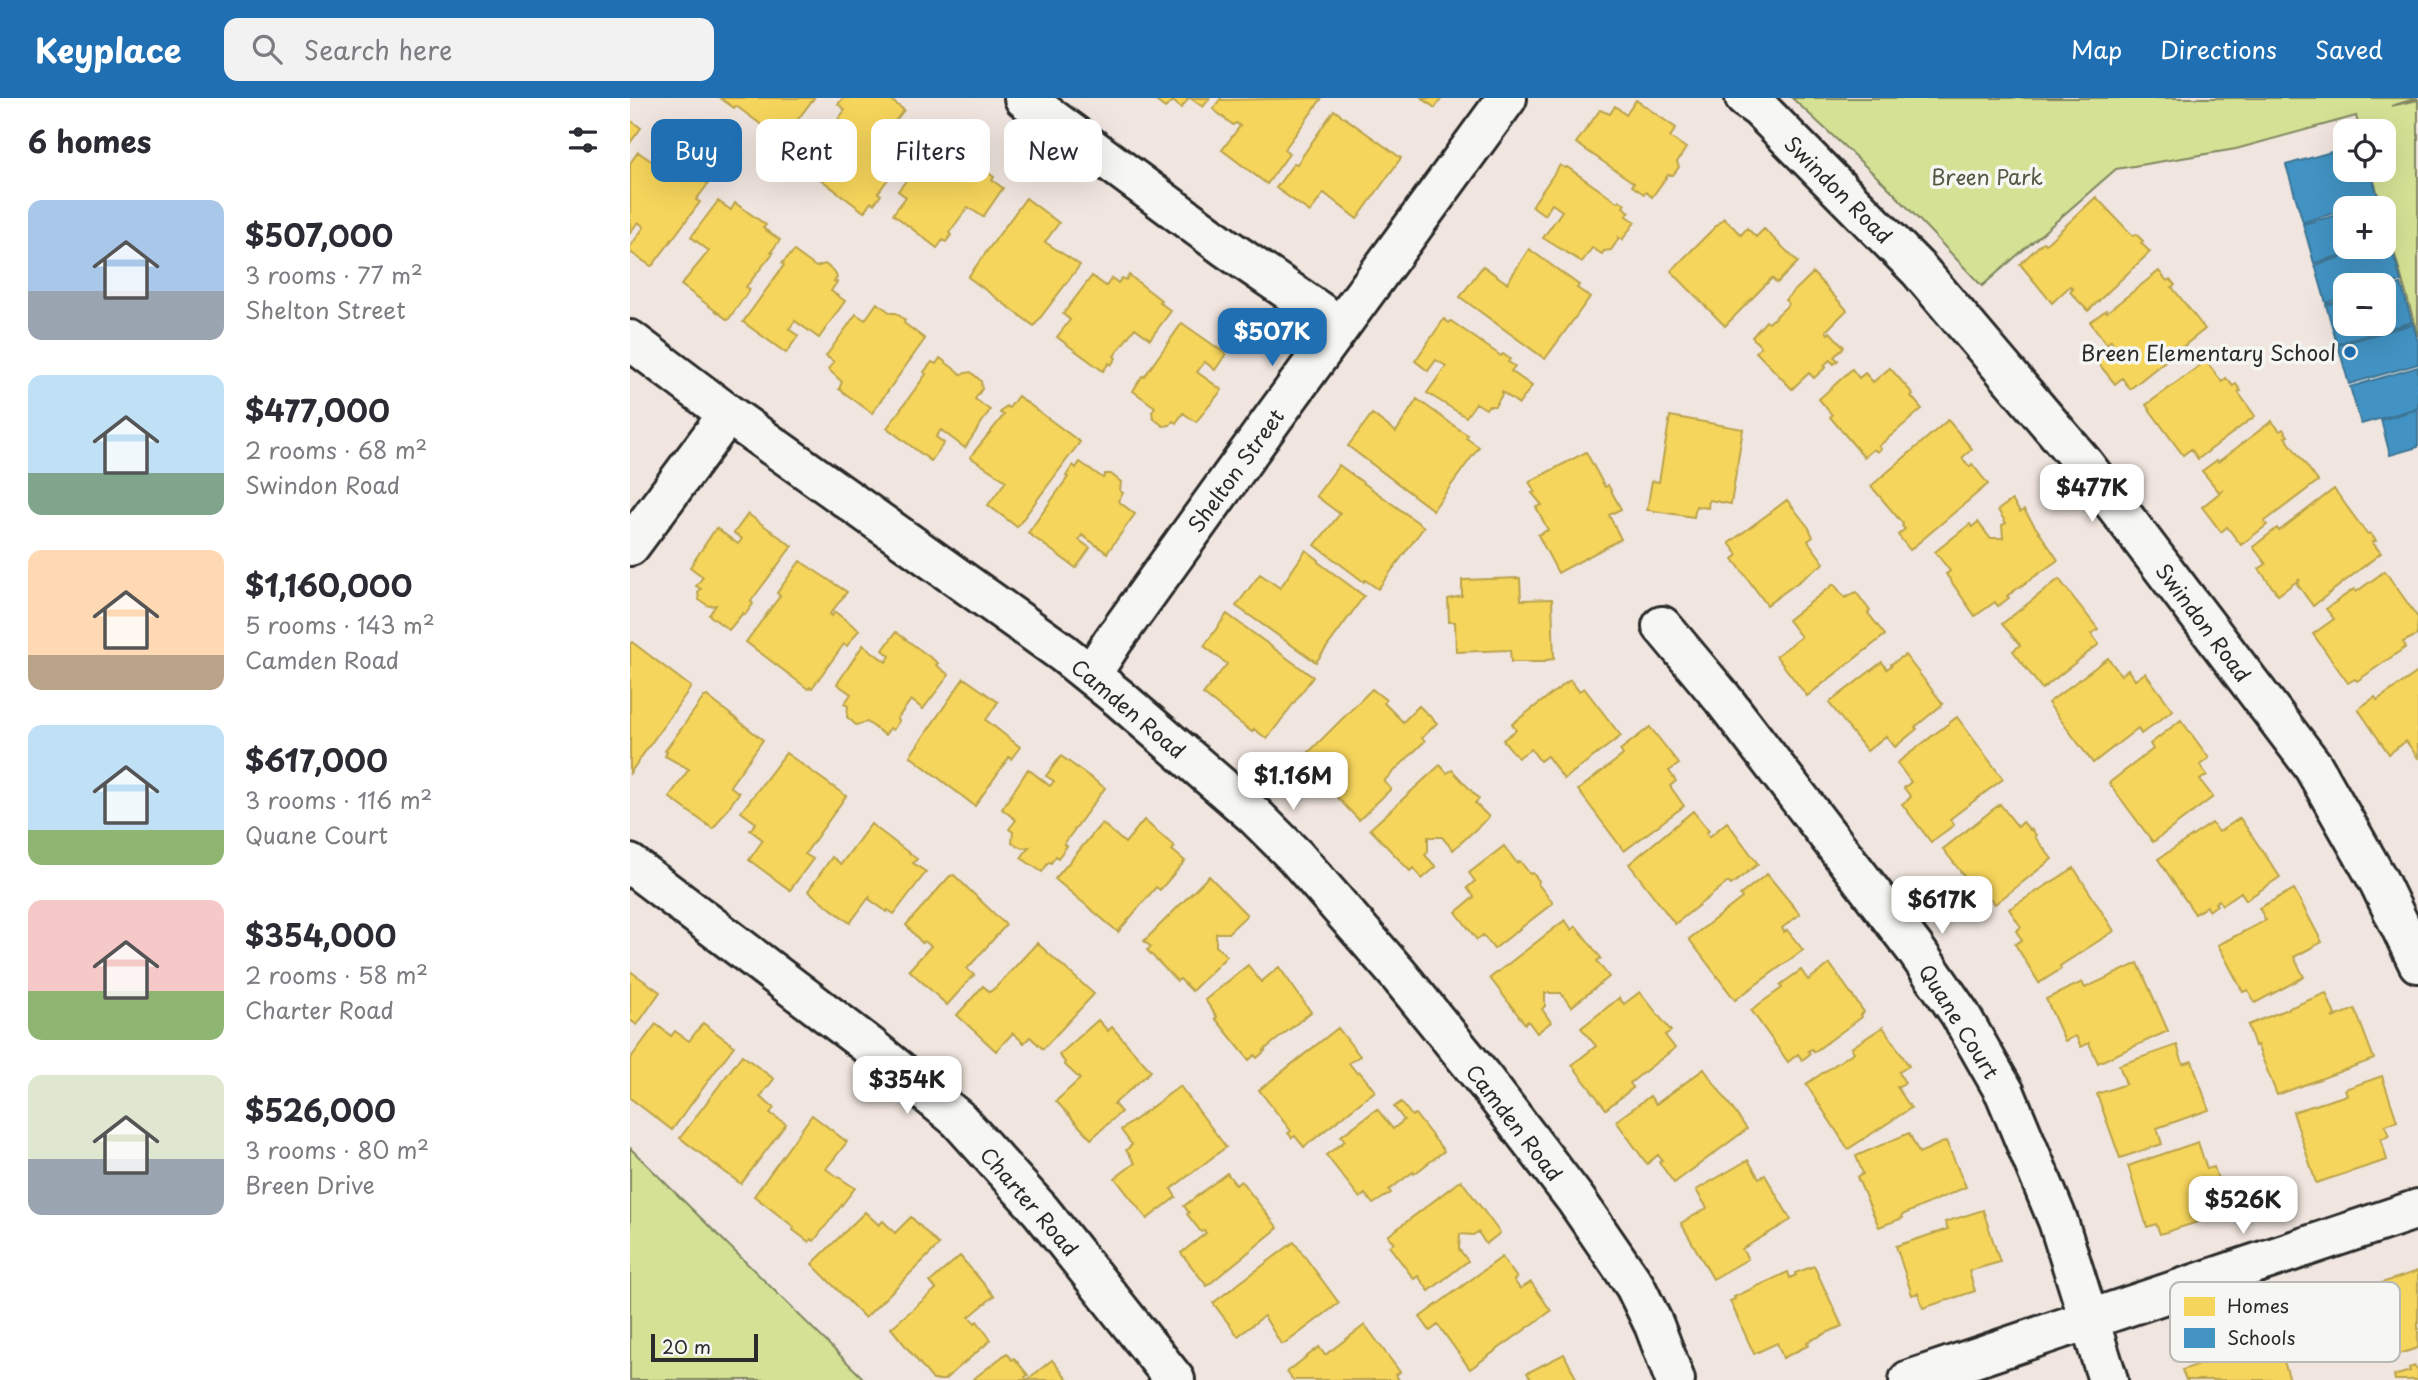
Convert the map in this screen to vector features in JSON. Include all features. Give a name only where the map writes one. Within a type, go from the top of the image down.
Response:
[{"type":"street","points":[[1024,98],[1225,247],[1340,326]]},
{"type":"street","name":"Shelton Street","points":[[1091,675],[1340,326],[1507,98]]},
{"type":"street","name":"Swindon Road","points":[[1745,98],[1759,108],[1919,270],[2084,464],[2313,766],[2379,882],[2418,963]]},
{"type":"street","name":"Camden Road","points":[[630,340],[728,414],[1091,675],[1254,815],[1296,857],[1398,974],[1485,1081],[1576,1200],[1628,1276],[1654,1325],[1675,1380]]},
{"type":"street","points":[[630,546],[728,414]]},
{"type":"street","name":"Quane Court","points":[[1662,625],[1731,709],[1915,949],[1960,1014],[2005,1093],[2058,1221],[2108,1380]]},
{"type":"street","name":"Charter Road","points":[[630,864],[868,1045],[958,1119],[1041,1211],[1175,1380]]},
{"type":"street","points":[[2203,1282],[2418,1209]]},
{"type":"street","points":[[1909,1380],[2170,1293]]},
{"type":"green space","name":"Breen Park","points":[[1792,98],[2418,98],[2391,106],[2418,100],[2418,336],[2396,258],[2396,196],[2378,196],[2374,182],[2396,182],[2396,119],[2357,119],[2356,116],[2333,119],[2333,122],[2236,149],[2116,169],[1982,286],[1888,187]]},
{"type":"green space","points":[[630,1148],[865,1380],[630,1380]]},
{"type":"building: Homes","points":[[720,98],[814,98],[798,119],[756,121],[736,106],[734,108]]},
{"type":"building: Homes","points":[[843,98],[888,98],[904,110],[897,119],[871,119],[871,182],[886,182],[878,193],[881,195],[874,204],[871,202],[864,212],[824,182],[857,182],[857,119],[838,119],[845,110],[838,104]]},
{"type":"building: Homes","points":[[1152,98],[1189,98],[1181,108],[1173,101],[1165,108]]},
{"type":"building: Homes","points":[[1190,98],[1210,98],[1203,107]]},
{"type":"building: Homes","points":[[1221,98],[1322,98],[1284,150],[1289,154],[1267,184],[1222,150],[1240,126],[1236,123],[1233,125],[1213,109]]},
{"type":"building: Homes","points":[[1422,98],[1442,98],[1435,108]]},
{"type":"building: Homes","points":[[1636,100],[1676,128],[1670,137],[1686,148],[1677,162],[1679,167],[1673,175],[1668,175],[1652,197],[1632,186],[1634,183],[1576,143],[1600,110],[1610,114],[1615,106],[1626,115]]},
{"type":"building: Homes","points":[[1334,110],[1401,158],[1357,219],[1324,193],[1310,212],[1276,188],[1294,163],[1297,164]]},
{"type":"building: Homes","points":[[630,120],[641,128],[630,143]]},
{"type":"building: Homes","points":[[638,152],[651,161],[651,182],[708,184],[696,200],[700,202],[651,266],[630,252],[630,247],[644,227],[638,222],[630,233],[630,163]]},
{"type":"building: Homes","points":[[1560,165],[1567,167],[1617,202],[1619,200],[1625,204],[1623,207],[1630,212],[1626,216],[1635,222],[1622,240],[1618,237],[1611,250],[1602,254],[1592,248],[1582,262],[1543,238],[1562,211],[1552,204],[1545,215],[1532,206]]},
{"type":"building: Homes","points":[[990,174],[994,177],[992,180],[1003,188],[983,217],[968,207],[949,233],[951,235],[946,242],[943,240],[937,248],[893,214],[906,197],[898,191],[905,182],[990,182]]},
{"type":"building: Homes","points":[[2096,197],[2133,236],[2136,234],[2143,241],[2141,243],[2150,252],[2088,311],[2070,292],[2073,289],[2070,286],[2052,303],[2020,264],[2043,242],[2046,244]]},
{"type":"building: Homes","points":[[1026,198],[1059,223],[1045,242],[1080,265],[1034,326],[968,277]]},
{"type":"building: Homes","points":[[718,201],[731,210],[735,203],[766,225],[763,228],[780,240],[746,287],[750,289],[728,320],[681,285],[709,251],[691,237]]},
{"type":"building: Homes","points":[[1724,218],[1741,235],[1747,228],[1756,237],[1764,229],[1798,262],[1777,283],[1772,278],[1725,326],[1671,271]]},
{"type":"building: Homes","points":[[1529,249],[1579,285],[1577,288],[1590,297],[1545,359],[1460,297],[1483,266],[1507,283]]},
{"type":"building: Homes","points":[[794,251],[816,267],[825,264],[835,272],[837,278],[834,281],[837,282],[831,291],[845,301],[819,338],[795,321],[789,329],[798,336],[786,353],[743,322],[784,265],[782,263]]},
{"type":"building: Homes","points":[[2159,271],[2167,281],[2170,279],[2175,285],[2172,287],[2205,329],[2130,389],[2122,378],[2115,384],[2094,358],[2113,343],[2111,340],[2107,344],[2090,322]]},
{"type":"building: Homes","points":[[1813,273],[1847,310],[1826,331],[1844,347],[1834,357],[1838,360],[1834,364],[1830,360],[1814,378],[1809,373],[1792,389],[1756,352],[1761,347],[1752,337],[1766,321],[1769,323],[1789,304],[1785,300]]},
{"type":"building: Homes","points":[[1129,275],[1171,311],[1150,339],[1135,328],[1114,356],[1116,358],[1111,365],[1109,363],[1103,371],[1057,337],[1070,320],[1063,314],[1092,276],[1106,286],[1112,278],[1118,283],[1122,278],[1126,280]]},
{"type":"building: Homes","points":[[877,303],[891,313],[896,313],[905,320],[904,323],[925,339],[872,413],[839,389],[842,382],[828,369],[834,362],[826,356],[856,314],[865,320]]},
{"type":"building: Homes","points":[[1444,319],[1510,359],[1508,362],[1515,366],[1511,371],[1532,386],[1519,404],[1502,392],[1495,406],[1488,406],[1486,409],[1476,403],[1466,417],[1427,393],[1446,366],[1436,360],[1428,371],[1415,361]]},
{"type":"building: Homes","points":[[1182,323],[1226,354],[1215,370],[1205,362],[1197,372],[1222,390],[1196,422],[1183,413],[1176,423],[1173,421],[1170,425],[1163,426],[1153,418],[1155,407],[1133,391]]},
{"type":"building: Homes","points":[[940,358],[961,374],[971,372],[981,381],[982,389],[975,399],[990,410],[965,448],[941,430],[936,437],[944,443],[931,461],[887,428],[926,374],[924,372],[932,362],[936,364]]},
{"type":"building: Homes","points":[[2206,361],[2222,382],[2226,378],[2233,386],[2236,384],[2241,391],[2238,392],[2255,416],[2198,459],[2191,449],[2183,455],[2146,405]]},
{"type":"building: Homes","points":[[1890,368],[1913,394],[1911,396],[1922,409],[1879,446],[1881,449],[1877,452],[1874,449],[1864,457],[1830,417],[1832,415],[1819,399],[1852,369],[1859,378],[1865,373],[1873,382]]},
{"type":"building: Homes","points":[[1018,396],[1080,442],[1017,527],[988,505],[1006,481],[970,457],[1004,415],[1000,413],[1006,406],[1009,408]]},
{"type":"building: Homes","points":[[1417,399],[1468,435],[1466,438],[1479,447],[1433,510],[1348,446],[1372,414],[1396,432]]},
{"type":"building: Homes","points":[[1670,416],[1743,429],[1731,504],[1709,500],[1708,508],[1696,506],[1694,517],[1647,510],[1652,481],[1659,482]]},
{"type":"building: Homes","points":[[1948,420],[1972,449],[1962,458],[1970,467],[1972,464],[1988,484],[1910,550],[1898,535],[1905,529],[1903,524],[1871,486]]},
{"type":"building: Homes","points":[[2272,421],[2280,431],[2283,429],[2288,436],[2285,437],[2318,481],[2264,522],[2267,525],[2241,545],[2227,527],[2221,532],[2202,507],[2223,490],[2219,492],[2202,471]]},
{"type":"building: Homes","points":[[1586,452],[1605,487],[1608,485],[1621,509],[1609,515],[1621,539],[1558,573],[1538,535],[1548,530],[1536,507],[1542,505],[1532,493],[1535,492],[1529,482]]},
{"type":"building: Homes","points":[[1080,462],[1103,478],[1105,474],[1111,474],[1121,482],[1120,491],[1123,493],[1118,501],[1135,514],[1107,553],[1082,535],[1079,540],[1090,548],[1076,568],[1028,533],[1068,477],[1066,476],[1073,465],[1076,468]]},
{"type":"building: Homes","points":[[1339,465],[1424,527],[1378,589],[1365,580],[1364,582],[1315,545],[1340,514],[1316,496]]},
{"type":"building: Homes","points":[[2334,489],[2367,534],[2370,533],[2376,541],[2372,542],[2381,553],[2313,606],[2297,584],[2300,579],[2278,595],[2259,569],[2266,564],[2253,547],[2277,528],[2279,531]]},
{"type":"building: Homes","points":[[1787,500],[1809,528],[1813,537],[1808,541],[1824,563],[1767,605],[1733,559],[1738,555],[1729,543]]},
{"type":"building: Homes","points":[[2012,500],[2020,512],[2024,510],[2058,560],[2007,596],[2009,598],[1998,606],[1995,602],[1975,616],[1946,574],[1950,571],[1935,552],[1970,524],[1972,527],[1978,522],[1990,538],[2003,538],[2002,525],[2006,523],[1998,510]]},
{"type":"building: Homes","points":[[748,514],[792,546],[751,601],[753,604],[745,615],[743,613],[729,630],[709,615],[716,605],[709,606],[699,600],[698,592],[701,589],[696,586],[703,577],[690,567],[716,528],[738,544],[742,539],[734,533]]},
{"type":"building: Homes","points":[[1306,550],[1364,596],[1316,662],[1236,606],[1260,574],[1280,588]]},
{"type":"building: Homes","points":[[800,561],[847,592],[830,614],[832,616],[835,612],[859,630],[847,646],[844,644],[812,688],[808,689],[746,642],[780,596],[777,593]]},
{"type":"building: Homes","points":[[2385,571],[2418,618],[2417,635],[2403,642],[2406,647],[2357,681],[2355,679],[2348,683],[2313,634],[2334,619],[2326,609]]},
{"type":"building: Homes","points":[[1520,578],[1521,600],[1552,599],[1554,659],[1545,662],[1511,662],[1510,650],[1456,652],[1455,622],[1449,622],[1448,599],[1462,596],[1462,580]]},
{"type":"building: Homes","points":[[2059,579],[2098,629],[2091,634],[2099,644],[2042,689],[2013,651],[2020,645],[2002,624]]},
{"type":"building: Homes","points":[[1834,584],[1845,598],[1856,592],[1885,635],[1807,696],[1776,656],[1801,637],[1788,620]]},
{"type":"building: Homes","points":[[1227,614],[1313,677],[1267,739],[1254,729],[1252,732],[1203,694],[1227,664],[1204,646]]},
{"type":"building: Homes","points":[[896,632],[938,663],[936,665],[949,675],[923,709],[911,700],[897,719],[899,721],[893,730],[890,728],[885,735],[867,722],[856,725],[847,717],[848,706],[844,704],[851,694],[837,684],[863,645],[886,662],[890,656],[883,650]]},
{"type":"building: Homes","points":[[632,642],[691,687],[630,773],[630,644]]},
{"type":"building: Homes","points":[[1905,655],[1943,704],[1895,747],[1886,736],[1867,751],[1829,703],[1882,662],[1887,669]]},
{"type":"building: Homes","points":[[2108,658],[2121,675],[2128,670],[2135,680],[2145,673],[2173,710],[2141,734],[2138,728],[2093,763],[2048,703]]},
{"type":"building: Homes","points":[[2418,672],[2418,758],[2406,741],[2389,754],[2358,709],[2375,697],[2377,700]]},
{"type":"building: Homes","points":[[964,678],[998,702],[986,720],[1020,747],[1011,759],[1009,757],[975,806],[910,756]]},
{"type":"building: Homes","points":[[1570,680],[1579,691],[1584,688],[1621,736],[1564,779],[1547,756],[1540,761],[1531,749],[1518,758],[1503,740],[1516,730],[1512,724]]},
{"type":"building: Homes","points":[[1372,689],[1386,700],[1384,703],[1403,722],[1419,706],[1437,723],[1422,738],[1425,741],[1384,781],[1391,789],[1359,820],[1322,782],[1331,773],[1327,768],[1325,772],[1307,754]]},
{"type":"building: Homes","points":[[707,696],[763,740],[730,786],[739,793],[713,829],[669,797],[689,769],[665,756],[665,751]]},
{"type":"building: Homes","points":[[1957,717],[2003,779],[1950,819],[1954,825],[1931,842],[1902,804],[1911,797],[1904,788],[1911,782],[1897,763]]},
{"type":"building: Homes","points":[[2181,720],[2209,758],[2200,765],[2207,775],[2200,780],[2213,797],[2153,842],[2109,783],[2153,749],[2150,744]]},
{"type":"building: Homes","points":[[1650,727],[1679,764],[1669,771],[1676,781],[1670,786],[1684,806],[1624,851],[1578,790],[1623,755],[1620,750]]},
{"type":"building: Homes","points":[[786,753],[846,796],[805,854],[813,859],[790,890],[749,860],[763,840],[750,830],[756,823],[741,812]]},
{"type":"building: Homes","points":[[1061,756],[1105,788],[1064,844],[1067,846],[1058,858],[1056,856],[1049,862],[1042,872],[1021,858],[1029,847],[1022,848],[1012,843],[1013,832],[1009,829],[1016,820],[1002,809],[1028,769],[1050,786],[1054,781],[1046,776]]},
{"type":"building: Homes","points":[[1440,765],[1447,773],[1452,770],[1479,799],[1475,803],[1489,817],[1453,850],[1442,837],[1428,837],[1428,852],[1425,855],[1436,867],[1422,879],[1413,868],[1410,871],[1370,829]]},
{"type":"building: Homes","points":[[2000,804],[2018,827],[2023,822],[2031,829],[2052,859],[1995,904],[1987,895],[1982,899],[1943,849]]},
{"type":"building: Homes","points":[[1693,811],[1709,831],[1706,833],[1709,837],[1727,822],[1758,864],[1731,885],[1728,882],[1675,924],[1629,864]]},
{"type":"building: Homes","points":[[2240,818],[2280,877],[2246,900],[2241,892],[2222,905],[2219,900],[2209,911],[2207,906],[2195,914],[2158,859],[2212,823],[2219,832]]},
{"type":"building: Homes","points":[[1144,820],[1175,847],[1172,850],[1185,861],[1160,890],[1156,887],[1118,932],[1055,879],[1102,823],[1125,843]]},
{"type":"building: Homes","points":[[871,824],[917,859],[913,863],[926,872],[894,914],[869,899],[870,896],[850,923],[808,891],[832,857],[841,864]]},
{"type":"building: Homes","points":[[1504,846],[1517,863],[1520,861],[1530,874],[1533,873],[1553,903],[1494,949],[1483,935],[1477,940],[1456,912],[1474,897],[1467,888],[1475,881],[1469,873]]},
{"type":"building: Homes","points":[[2074,868],[2114,931],[2039,983],[2015,944],[2022,940],[2016,931],[2021,927],[2009,909]]},
{"type":"building: Homes","points":[[1767,874],[1800,914],[1782,928],[1784,932],[1787,930],[1803,950],[1735,1000],[1689,939],[1742,898],[1740,895]]},
{"type":"building: Homes","points":[[954,875],[1006,925],[967,969],[974,975],[947,1005],[909,970],[931,946],[924,941],[922,943],[906,925],[950,876]]},
{"type":"building: Homes","points":[[1209,876],[1247,915],[1228,933],[1216,933],[1216,946],[1227,956],[1192,991],[1180,979],[1177,981],[1147,950],[1151,947],[1144,941]]},
{"type":"building: Homes","points":[[2294,889],[2322,942],[2294,957],[2304,977],[2255,1003],[2248,990],[2243,992],[2218,945],[2266,920],[2259,908]]},
{"type":"building: Homes","points":[[1565,920],[1572,930],[1576,926],[1601,958],[1597,961],[1609,977],[1571,1007],[1561,993],[1545,993],[1545,1006],[1542,1009],[1551,1022],[1537,1033],[1528,1021],[1525,1024],[1490,978]]},
{"type":"building: Homes","points":[[1037,943],[1094,994],[1043,1049],[1030,1037],[1024,1043],[1013,1033],[996,1051],[957,1015],[983,986],[990,992],[998,985]]},
{"type":"building: Homes","points":[[2138,963],[2168,1031],[2098,1063],[2089,1043],[2081,1047],[2076,1036],[2065,1041],[2046,999],[2082,982],[2085,988]]},
{"type":"building: Homes","points":[[1830,964],[1864,1012],[1862,1017],[1814,1052],[1812,1049],[1808,1051],[1810,1054],[1802,1060],[1798,1054],[1788,1062],[1751,1010],[1782,988],[1780,985],[1801,970],[1808,980]]},
{"type":"building: Homes","points":[[1248,965],[1261,982],[1279,967],[1311,1012],[1257,1058],[1255,1055],[1249,1060],[1215,1018],[1217,1017],[1205,1000]]},
{"type":"building: Homes","points":[[630,971],[660,992],[637,1025],[630,1020]]},
{"type":"building: Homes","points":[[1640,992],[1671,1031],[1665,1035],[1675,1048],[1630,1083],[1633,1088],[1606,1109],[1572,1065],[1596,1046],[1581,1028],[1619,998],[1624,1004]]},
{"type":"building: Homes","points":[[2326,993],[2335,1015],[2332,1018],[2355,1009],[2374,1059],[2277,1095],[2248,1025]]},
{"type":"building: Homes","points":[[1098,1020],[1108,1031],[1112,1027],[1151,1071],[1114,1104],[1121,1112],[1091,1139],[1056,1101],[1080,1079],[1064,1064],[1059,1055]]},
{"type":"building: Homes","points":[[703,1023],[734,1046],[672,1130],[630,1098],[630,1059],[656,1024],[671,1036],[675,1031],[689,1041]]},
{"type":"building: Homes","points":[[1883,1027],[1909,1066],[1899,1072],[1905,1083],[1897,1087],[1911,1108],[1848,1149],[1806,1084],[1854,1052],[1851,1048]]},
{"type":"building: Homes","points":[[1338,1028],[1360,1056],[1349,1063],[1375,1091],[1304,1147],[1295,1136],[1292,1138],[1288,1133],[1291,1131],[1259,1090]]},
{"type":"building: Homes","points":[[2177,1045],[2183,1064],[2192,1061],[2209,1110],[2157,1128],[2162,1144],[2120,1158],[2097,1094],[2126,1084],[2119,1065]]},
{"type":"building: Homes","points":[[742,1055],[774,1079],[760,1097],[774,1108],[770,1113],[786,1124],[741,1184],[680,1138]]},
{"type":"building: Homes","points":[[1704,1069],[1747,1129],[1674,1183],[1659,1162],[1662,1160],[1658,1155],[1647,1164],[1616,1121],[1650,1096],[1656,1104]]},
{"type":"building: Homes","points":[[2382,1076],[2397,1121],[2385,1125],[2389,1136],[2381,1139],[2387,1160],[2316,1183],[2293,1112],[2347,1095],[2345,1089]]},
{"type":"building: Homes","points":[[1180,1086],[1226,1147],[1171,1189],[1176,1197],[1147,1219],[1115,1178],[1135,1163],[1126,1150],[1132,1145],[1121,1130]]},
{"type":"building: Homes","points":[[1401,1102],[1412,1116],[1415,1114],[1444,1151],[1373,1204],[1365,1194],[1360,1198],[1326,1155],[1345,1141],[1341,1136],[1377,1109],[1393,1129],[1404,1120],[1394,1107]]},
{"type":"building: Homes","points":[[812,1115],[847,1142],[826,1169],[855,1188],[814,1241],[811,1239],[809,1242],[754,1196]]},
{"type":"building: Homes","points":[[1909,1133],[1919,1153],[1946,1141],[1966,1187],[1879,1227],[1857,1177],[1863,1174],[1856,1156]]},
{"type":"building: Homes","points":[[2198,1142],[2207,1169],[2214,1167],[2229,1212],[2160,1234],[2156,1224],[2147,1227],[2128,1166]]},
{"type":"building: Homes","points":[[1748,1160],[1759,1178],[1765,1175],[1791,1220],[1742,1249],[1748,1259],[1713,1279],[1681,1223],[1707,1208],[1696,1190]]},
{"type":"building: Homes","points":[[1227,1173],[1236,1185],[1241,1181],[1278,1228],[1207,1286],[1181,1253],[1206,1233],[1204,1230],[1201,1232],[1184,1206]]},
{"type":"building: Homes","points":[[1461,1180],[1500,1233],[1486,1244],[1478,1232],[1473,1235],[1460,1234],[1459,1249],[1468,1261],[1429,1291],[1418,1276],[1414,1279],[1389,1246],[1394,1243],[1388,1236]]},
{"type":"building: Homes","points":[[1983,1210],[2000,1262],[1969,1271],[1975,1291],[1923,1308],[1918,1293],[1912,1295],[1896,1246],[1948,1229],[1945,1222]]},
{"type":"building: Homes","points":[[865,1212],[879,1225],[883,1221],[895,1233],[911,1217],[939,1245],[865,1318],[812,1264]]},
{"type":"building: Homes","points":[[1294,1242],[1339,1303],[1286,1343],[1281,1344],[1264,1316],[1238,1336],[1213,1303]]},
{"type":"building: Homes","points":[[960,1256],[994,1296],[969,1317],[975,1323],[977,1321],[991,1340],[944,1380],[933,1380],[891,1328],[936,1289],[930,1282]]},
{"type":"building: Homes","points":[[1502,1257],[1517,1278],[1514,1280],[1520,1289],[1531,1282],[1551,1311],[1470,1369],[1438,1325],[1430,1331],[1420,1317]]},
{"type":"building: Homes","points":[[1814,1266],[1842,1326],[1807,1342],[1809,1345],[1783,1358],[1777,1343],[1754,1354],[1730,1301],[1788,1272],[1790,1278],[1796,1275],[1795,1273]]},
{"type":"building: Homes","points":[[2418,1271],[2418,1348],[2400,1354],[2400,1282],[2384,1282]]},
{"type":"building: Homes","points":[[1365,1325],[1400,1372],[1396,1375],[1399,1380],[1293,1380],[1287,1372],[1319,1347],[1325,1355]]},
{"type":"building: Homes","points":[[1007,1353],[1028,1375],[1025,1377],[1027,1380],[972,1380]]},
{"type":"building: Homes","points":[[1564,1354],[1577,1380],[1528,1380],[1531,1379],[1527,1373]]},
{"type":"building: Homes","points":[[1052,1360],[1068,1380],[1027,1380]]},
{"type":"building: Homes","points":[[2205,1362],[2284,1362],[2290,1380],[2186,1380],[2182,1370]]},
{"type":"building: Homes","points":[[2409,1368],[2418,1368],[2418,1380],[2395,1380],[2394,1376],[2410,1371]]},
{"type":"building: Schools","points":[[2333,151],[2333,182],[2374,182],[2378,196],[2333,196],[2333,213],[2303,222],[2286,165]]},
{"type":"building: Schools","points":[[2333,216],[2333,258],[2314,263],[2303,224]]},
{"type":"building: Schools","points":[[2335,259],[2395,259],[2401,281],[2396,282],[2396,273],[2333,273],[2333,301],[2326,303],[2315,265]]},
{"type":"building: Schools","points":[[2401,284],[2412,322],[2396,327],[2396,285]]},
{"type":"building: Schools","points":[[2333,303],[2333,330],[2326,305]]},
{"type":"building: Schools","points":[[2413,324],[2418,342],[2418,364],[2349,384],[2338,345],[2370,336],[2396,336],[2396,329]]},
{"type":"building: Schools","points":[[2335,336],[2364,336],[2337,344]]},
{"type":"building: Schools","points":[[2418,367],[2418,408],[2361,424],[2350,387]]},
{"type":"building: Schools","points":[[2418,409],[2418,447],[2390,455],[2381,420]]},
{"type":"place","name":"Breen Elementary School","points":[[2350,352]]}]
